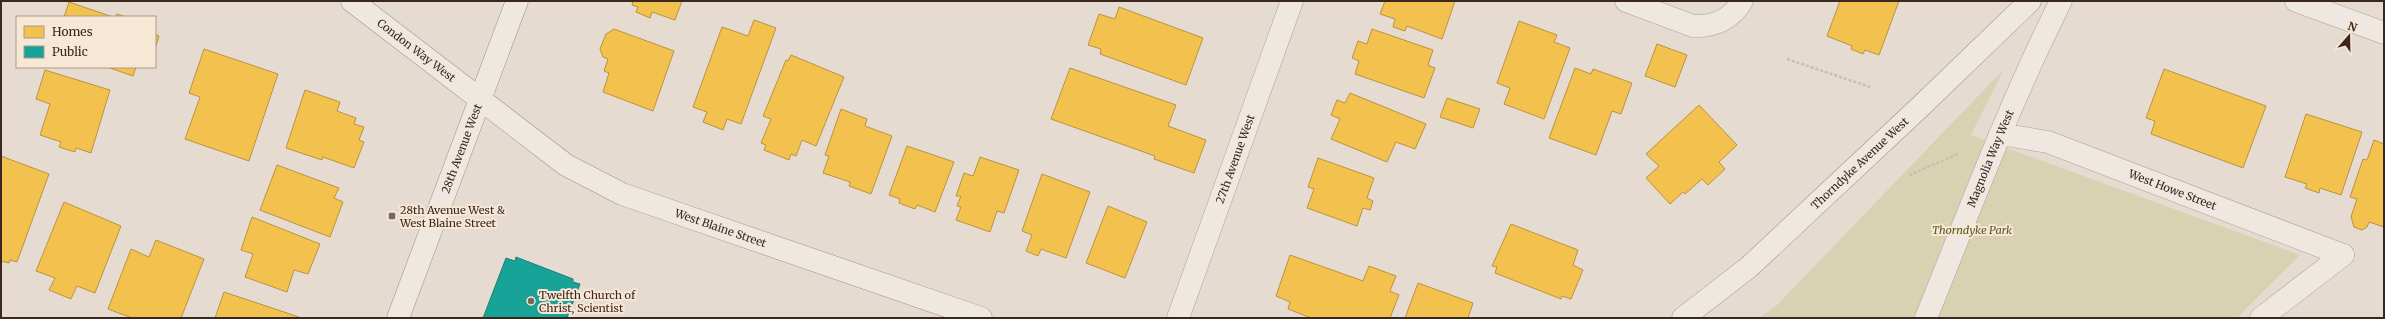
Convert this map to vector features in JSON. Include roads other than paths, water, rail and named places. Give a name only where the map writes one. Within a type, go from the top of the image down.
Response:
[{"type":"street","name":"Condon Way West","points":[[352,1],[480,100]]},
{"type":"street","name":"28th Avenue West","points":[[398,318],[517,1]]},
{"type":"street","name":"27th Avenue West","points":[[1178,318],[1292,1]]},
{"type":"street","points":[[1626,1],[1694,26],[1710,26],[1736,8]]},
{"type":"street","name":"Thorndyke Avenue West","points":[[1683,318],[1749,267],[1921,106],[2030,1]]},
{"type":"street","name":"Magnolia Way West","points":[[1926,318],[2000,134],[2038,46],[2061,1]]},
{"type":"street","points":[[2296,1],[2384,33]]},
{"type":"street","name":"West Blaine Street","points":[[480,100],[566,165],[622,194],[981,318]]},
{"type":"street","name":"West Howe Street","points":[[2000,134],[2048,142],[2343,254],[2261,318]]},
{"type":"place","name":"28th Avenue West & West Blaine Street","points":[[392,216]]},
{"type":"place","name":"Twelfth Church of Christ, Scientist","points":[[531,301]]},
{"type":"park label","name":"Thorndyke Park","points":[[1972,230]]}]
